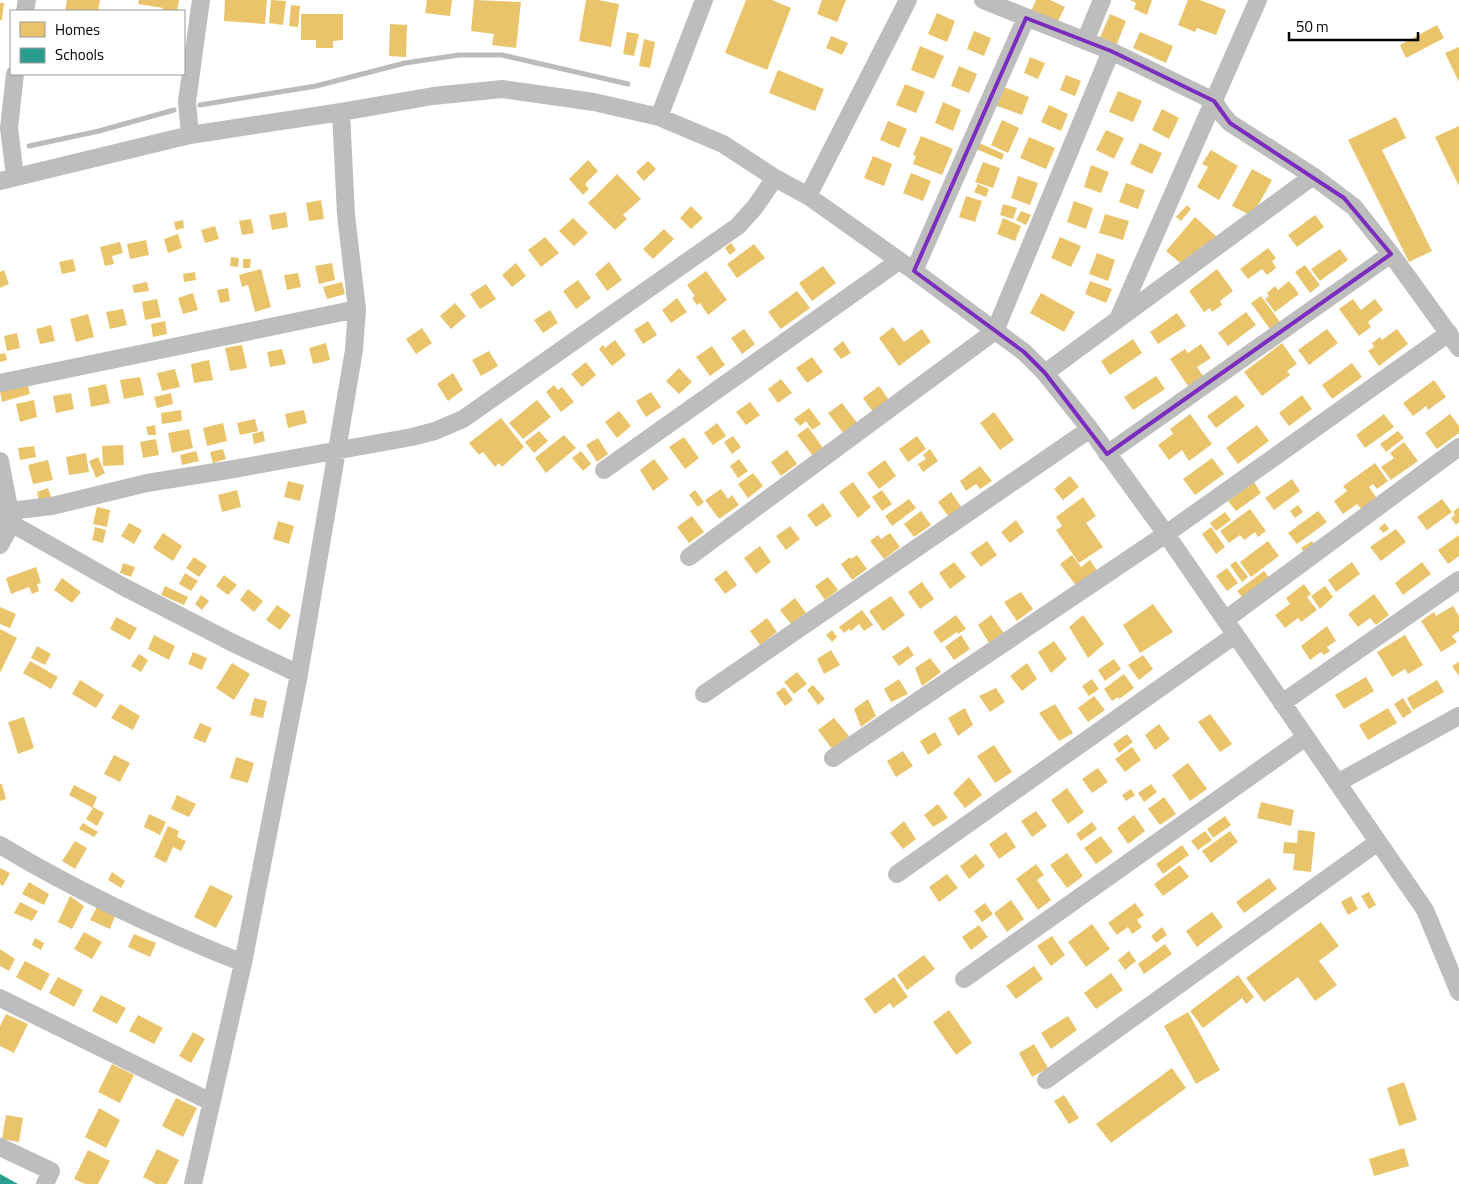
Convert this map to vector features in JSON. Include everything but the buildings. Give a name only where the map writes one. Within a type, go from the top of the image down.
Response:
[{"type":"street","points":[[190,135],[187,102],[201,0]]},
{"type":"street","points":[[659,117],[704,0]]},
{"type":"street","points":[[808,196],[908,0]]},
{"type":"street","points":[[983,0],[1086,40],[1214,101],[1230,123],[1313,176],[1354,207],[1391,254],[1459,348]]},
{"type":"street","points":[[1086,40],[1102,0]]},
{"type":"street","points":[[1118,319],[1258,0]]},
{"type":"street","points":[[604,470],[907,266],[1026,18]]},
{"type":"street","points":[[689,557],[995,331],[1111,51]]},
{"type":"street","points":[[15,75],[9,128],[7,178],[190,135],[433,96],[502,89],[594,102],[659,117],[723,144],[775,178],[808,196],[1024,352],[1045,372],[1090,429],[1166,534],[1425,910],[1459,992]]},
{"type":"street","points":[[193,1184],[243,963],[299,674],[354,350],[357,309],[346,215],[342,112]]},
{"type":"street","points":[[1045,372],[1313,176]]},
{"type":"street","points":[[7,517],[147,483],[234,469],[435,431],[463,419],[738,226],[747,217],[775,178]]},
{"type":"street","points":[[1107,454],[1391,254]]},
{"type":"street","points":[[0,383],[357,309]]},
{"type":"street","points":[[834,758],[1166,534],[1449,333]]},
{"type":"street","points":[[704,694],[1090,429]]},
{"type":"street","points":[[896,874],[1230,627],[1459,447]]},
{"type":"street","points":[[0,461],[7,517],[0,546]]},
{"type":"street","points":[[7,517],[122,586],[233,643],[299,674]]},
{"type":"street","points":[[1282,703],[1459,580]]},
{"type":"street","points":[[1337,783],[1459,716]]},
{"type":"street","points":[[964,979],[1306,737]]},
{"type":"street","points":[[1046,1080],[1378,842]]},
{"type":"street","points":[[0,845],[119,909],[197,945],[243,963]]},
{"type":"street","points":[[0,998],[211,1102]]},
{"type":"street","points":[[0,1147],[51,1171],[44,1184]]},
{"type":"highlighted area","points":[[1026,18],[1111,51],[1214,101],[1230,123],[1344,198],[1391,254],[1107,454],[1045,373],[1024,352],[914,271]]},
{"type":"waterway","points":[[200,105],[316,86],[405,63],[459,55],[502,55],[628,84]]},
{"type":"waterway","points":[[29,146],[99,131],[174,110]]}]
